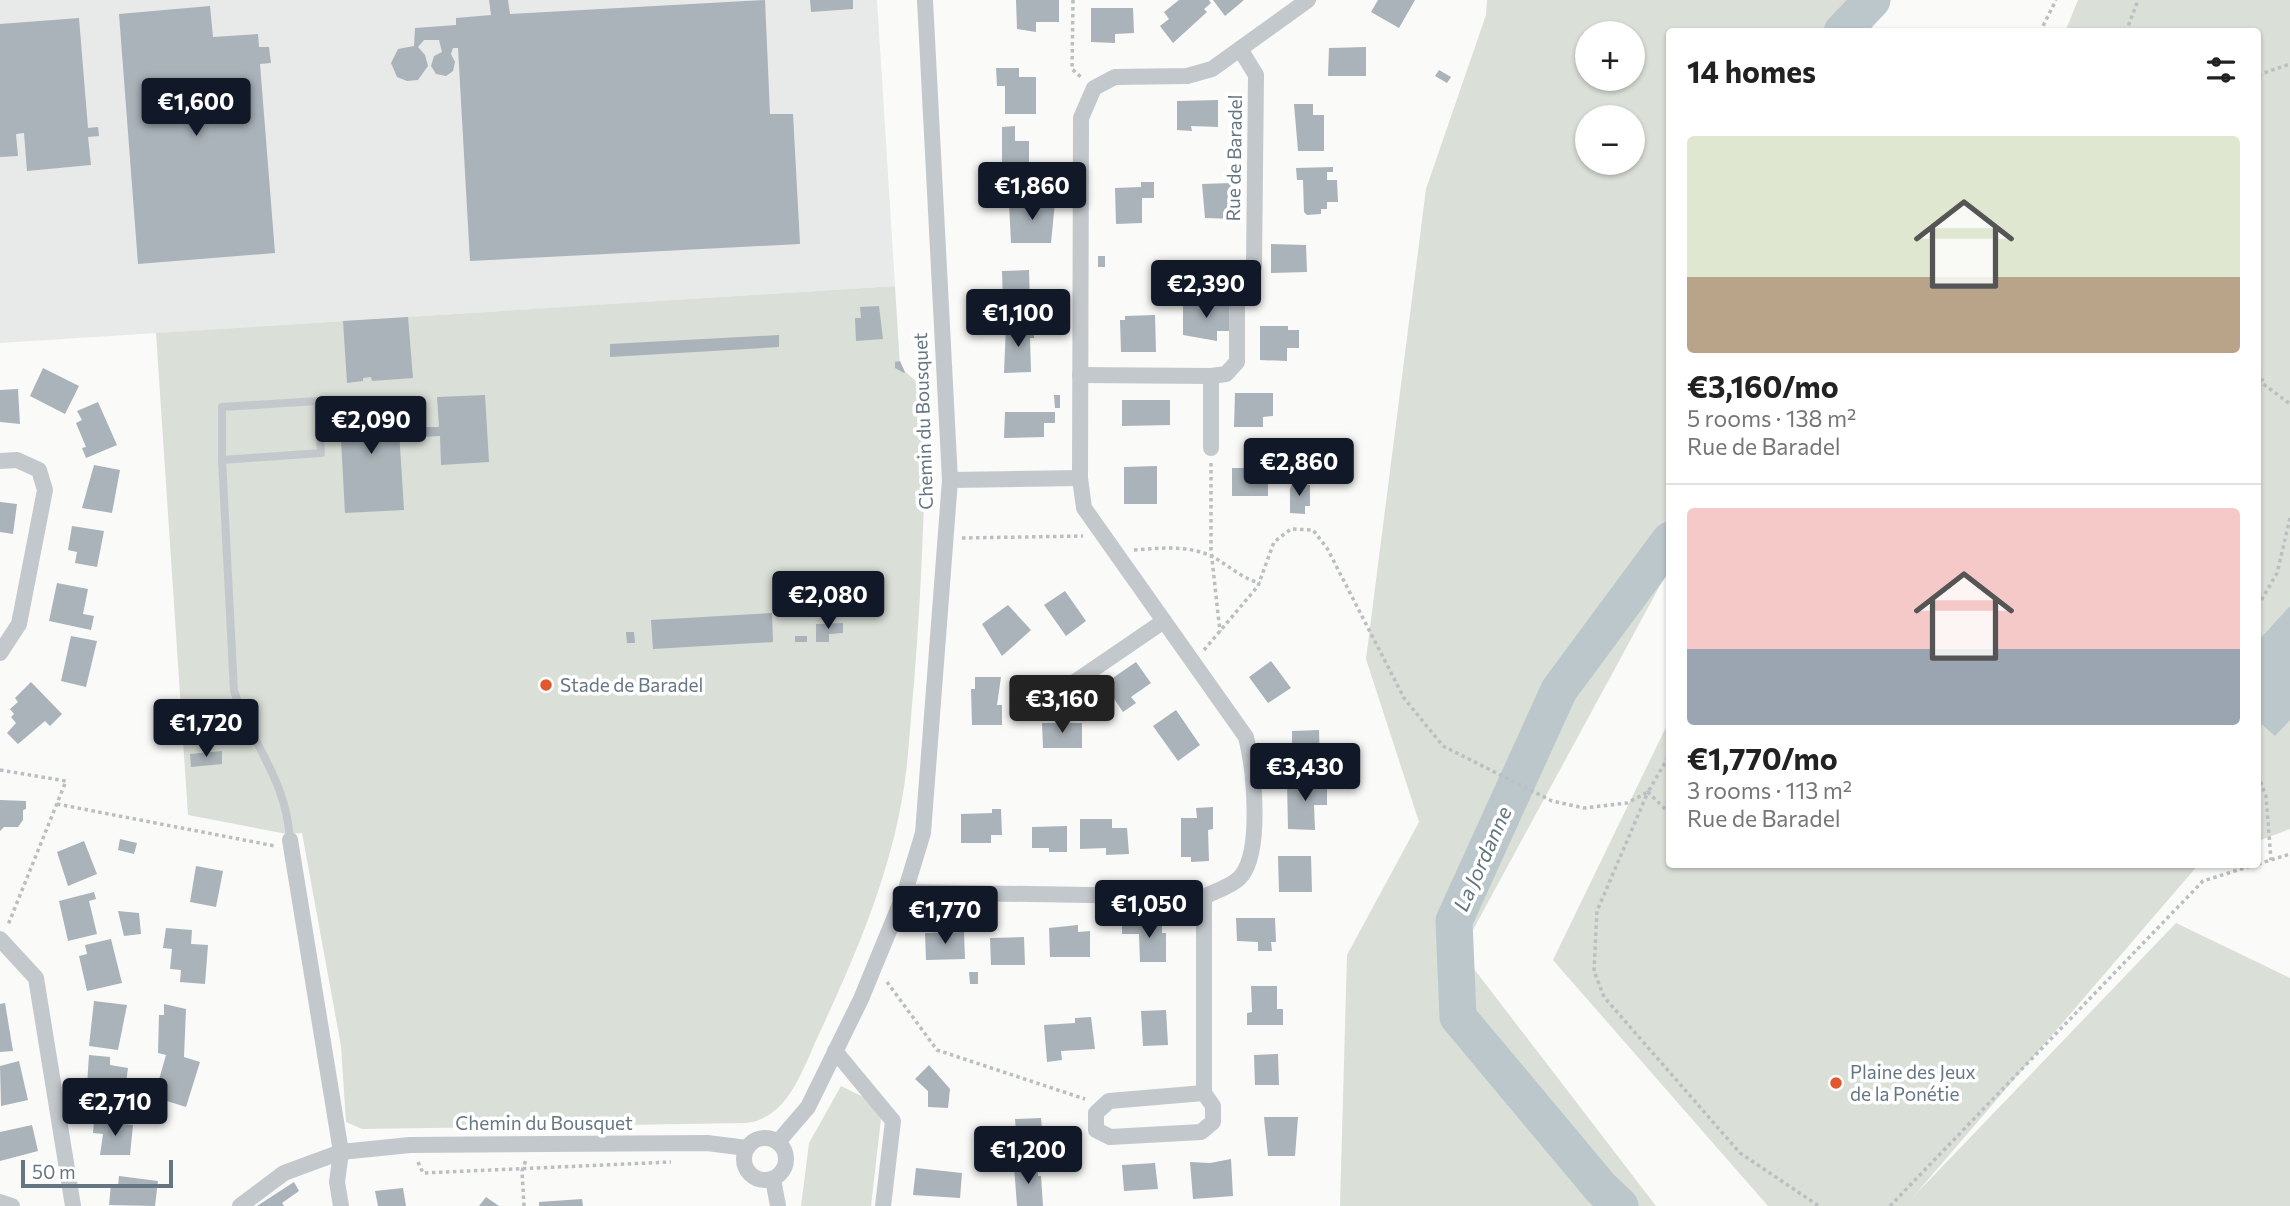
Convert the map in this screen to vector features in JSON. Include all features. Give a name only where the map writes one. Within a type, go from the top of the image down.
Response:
[{"type":"street","name":"Chemin du Bousquet","points":[[778,1142],[808,1107],[835,1051],[905,892],[923,833],[950,480],[925,0]]},
{"type":"street","name":"Rue de Baradel","points":[[1094,88],[1115,77],[1187,76],[1212,69],[1308,0]]},
{"type":"street","name":"Rue de Baradel","points":[[1211,376],[1226,374],[1237,362],[1237,301],[1254,267],[1256,75],[1240,49]]},
{"type":"street","points":[[905,892],[1204,897],[1241,877],[1252,854],[1252,761],[1246,737],[1084,508],[1080,478],[1081,118],[1094,88]]},
{"type":"street","points":[[1080,375],[1211,376],[1211,448]]},
{"type":"street","points":[[0,461],[17,460],[39,470],[45,489],[19,624],[0,653]]},
{"type":"street","points":[[950,480],[1080,478]]},
{"type":"street","points":[[1059,692],[1164,621]]},
{"type":"street","points":[[291,845],[341,1152],[337,1182],[341,1206]]},
{"type":"street","points":[[1204,897],[1204,1093],[1213,1106],[1213,1122],[1201,1132],[1110,1137],[1097,1130],[1096,1113],[1108,1101],[1204,1093]]},
{"type":"street","points":[[1,939],[36,978],[73,1206]]},
{"type":"street","points":[[835,1051],[893,1121],[883,1206]]},
{"type":"street","points":[[761,1138],[778,1142],[786,1154],[784,1169],[773,1179],[751,1176],[744,1163],[747,1148],[761,1138]]},
{"type":"street","name":"Chemin du Bousquet","points":[[240,1206],[284,1173],[341,1152],[410,1145],[707,1143],[747,1148]]},
{"type":"street","points":[[773,1179],[778,1206]]},
{"type":"street","points":[[0,1202],[12,1206]]},
{"type":"lane","points":[[222,460],[321,453],[318,401],[222,407],[222,460],[234,691],[244,720],[277,778],[288,814],[291,845]]},
{"type":"path","points":[[1073,0],[1072,69],[1094,88]]},
{"type":"path","points":[[2042,28],[2056,0]]},
{"type":"path","points":[[2128,28],[2138,0]]},
{"type":"path","points":[[2261,74],[2290,64]]},
{"type":"path","points":[[2261,378],[2266,386]]},
{"type":"path","points":[[2261,382],[2290,404]]},
{"type":"path","points":[[1211,448],[1212,557],[1220,632]]},
{"type":"path","points":[[2261,601],[2277,573],[2290,518]]},
{"type":"path","points":[[1193,661],[1260,583],[1274,542],[1291,529],[1313,530],[1327,548],[1404,698],[1443,746],[1489,772],[1552,801],[1584,808],[1627,803],[1648,792]]},
{"type":"path","points":[[946,538],[1104,536]]},
{"type":"path","points":[[1115,552],[1188,548],[1212,557],[1246,580],[1260,583]]},
{"type":"path","points":[[1666,761],[1648,792],[1597,911],[1594,971],[1604,997],[1740,1153],[1819,1206]]},
{"type":"path","points":[[0,770],[66,781],[1,939]]},
{"type":"path","points":[[2261,783],[2266,796],[2271,860]]},
{"type":"path","points":[[1648,792],[1666,810]]},
{"type":"path","points":[[57,804],[291,845]]},
{"type":"path","points":[[2261,863],[2290,854]]},
{"type":"path","points":[[1890,1206],[2203,881],[2244,868]]},
{"type":"path","points":[[875,965],[937,1050],[1104,1105]]},
{"type":"path","points":[[524,1206],[522,1171],[531,1144]]},
{"type":"path","points":[[410,1145],[423,1173],[669,1164],[678,1159]]},
{"type":"shaded area","points":[[0,0],[877,0],[895,286],[0,343]]},
{"type":"shaded area","points":[[1487,0],[1865,0],[1833,28],[1666,28],[1666,575],[1461,952],[1656,1206],[1340,1206],[1347,955],[1419,822],[1366,659],[1426,189],[1486,15]]},
{"type":"shaded area","points":[[2078,0],[2290,0],[2290,829],[2261,840],[2261,28],[2067,28]]},
{"type":"shaded area","name":"Stade de Baradel","points":[[895,286],[900,367],[927,391],[919,610],[906,770],[896,829],[879,889],[845,977],[793,1089],[773,1112],[746,1123],[362,1129],[346,1122],[341,1046],[302,833],[287,834],[188,815],[156,333]]},
{"type":"shaded area","points":[[2290,606],[2290,720],[2275,736],[2261,724],[2261,638]]},
{"type":"shaded area","name":"Plaine des Jeux de la Ponétie","points":[[1666,727],[1666,868],[2195,868],[1914,1196],[2176,923],[2290,978],[2290,1206],[1768,1206],[1553,960]]},
{"type":"shaded area","points":[[841,1086],[865,1098],[881,1119],[871,1206],[801,1206],[809,1143]]},
{"type":"building","points":[[489,0],[508,0],[510,14],[765,0],[770,114],[793,114],[800,244],[470,261],[458,48],[453,48],[453,71],[446,76],[436,74],[431,66],[434,56],[442,52],[439,40],[424,40],[418,47],[425,55],[428,66],[418,80],[407,81],[397,77],[391,63],[398,49],[414,46],[415,28],[456,25],[456,18],[491,15]]},
{"type":"building","points":[[810,0],[853,0],[853,9],[811,12]]},
{"type":"building","points":[[1016,0],[1059,0],[1059,22],[1036,22],[1036,32],[1017,29]]},
{"type":"building","points":[[1179,0],[1209,0],[1211,3],[1204,9],[1207,12],[1173,43],[1160,26],[1169,19],[1164,12]]},
{"type":"building","points":[[1213,0],[1244,0],[1225,16]]},
{"type":"building","points":[[1378,0],[1415,0],[1399,28],[1371,12]]},
{"type":"building","points":[[210,6],[213,37],[258,34],[259,47],[269,47],[271,63],[260,64],[275,253],[138,264],[119,14]]},
{"type":"building","points":[[1091,8],[1133,8],[1134,33],[1115,34],[1115,43],[1091,42]]},
{"type":"building","points":[[79,18],[88,128],[98,127],[99,136],[88,137],[91,165],[27,171],[24,133],[16,134],[18,156],[0,157],[0,24]]},
{"type":"building","points":[[1366,47],[1366,76],[1328,76],[1329,48]]},
{"type":"building","points":[[996,68],[1019,68],[1019,77],[1036,77],[1036,114],[1005,114],[1005,86],[997,86]]},
{"type":"building","points":[[1439,70],[1451,77],[1447,83],[1435,76]]},
{"type":"building","points":[[1218,100],[1218,127],[1191,126],[1192,131],[1177,130],[1177,101]]},
{"type":"building","points":[[1294,104],[1313,104],[1313,115],[1324,115],[1324,151],[1298,151]]},
{"type":"building","points":[[1015,126],[1015,141],[1029,141],[1029,176],[1002,176],[1002,127]]},
{"type":"building","points":[[1333,167],[1333,172],[1327,172],[1327,180],[1337,180],[1338,202],[1327,202],[1327,209],[1321,209],[1321,214],[1307,215],[1304,212],[1303,180],[1297,180],[1296,168]]},
{"type":"building","points":[[1141,182],[1154,182],[1154,198],[1142,198],[1142,223],[1116,224],[1115,188],[1141,187]]},
{"type":"building","points":[[1231,183],[1234,219],[1205,218],[1202,184]]},
{"type":"building","points":[[1055,202],[1051,243],[1011,243],[1009,203]]},
{"type":"building","points":[[1271,244],[1306,245],[1307,272],[1271,273]]},
{"type":"building","points":[[1098,256],[1105,256],[1105,267],[1098,267]]},
{"type":"building","points":[[1029,270],[1030,306],[1003,306],[1002,271]]},
{"type":"building","points":[[1159,287],[1172,287],[1172,305],[1160,306]]},
{"type":"building","points":[[1217,299],[1229,299],[1229,331],[1217,331],[1217,341],[1183,335],[1183,304],[1217,304]]},
{"type":"building","points":[[879,306],[883,339],[856,341],[855,318],[861,318],[860,307]]},
{"type":"building","points":[[1155,315],[1156,352],[1121,352],[1120,320],[1125,320],[1125,316]]},
{"type":"building","points":[[408,317],[413,378],[372,381],[371,377],[347,383],[343,321]]},
{"type":"building","points":[[1006,325],[1034,325],[1034,338],[1030,338],[1031,372],[1004,373]]},
{"type":"building","points":[[1260,326],[1288,326],[1288,330],[1299,330],[1299,348],[1287,348],[1287,361],[1260,360]]},
{"type":"building","points":[[779,335],[779,347],[610,357],[610,344]]},
{"type":"building","points":[[900,361],[904,373],[895,368],[895,362]]},
{"type":"building","points":[[43,368],[79,386],[65,414],[30,396]]},
{"type":"building","points":[[18,389],[20,424],[0,422],[0,390]]},
{"type":"building","points":[[1235,393],[1273,393],[1273,416],[1263,417],[1263,427],[1234,427]]},
{"type":"building","points":[[485,395],[489,462],[441,465],[440,436],[423,437],[423,427],[439,427],[437,397]]},
{"type":"building","points":[[1054,395],[1060,395],[1060,408],[1055,408]]},
{"type":"building","points":[[397,399],[404,510],[345,513],[339,403]]},
{"type":"building","points":[[1122,400],[1170,400],[1170,425],[1122,426]]},
{"type":"building","points":[[98,402],[117,445],[86,458],[82,448],[86,447],[76,423],[82,420],[77,411]]},
{"type":"building","points":[[1005,412],[1055,412],[1055,423],[1044,423],[1044,437],[1004,438]]},
{"type":"building","points":[[94,465],[120,470],[112,513],[82,508]]},
{"type":"building","points":[[1157,466],[1157,504],[1124,504],[1124,467]]},
{"type":"building","points":[[1232,468],[1268,468],[1268,496],[1232,496]]},
{"type":"building","points":[[1293,482],[1310,485],[1310,506],[1305,506],[1305,514],[1290,513],[1290,489]]},
{"type":"building","points":[[0,502],[17,504],[13,534],[0,532]]},
{"type":"building","points":[[72,526],[104,531],[97,567],[75,563],[77,552],[68,550]]},
{"type":"building","points":[[57,583],[88,589],[83,614],[94,616],[91,630],[49,621]]},
{"type":"building","points":[[1065,591],[1086,621],[1066,636],[1044,605]]},
{"type":"building","points":[[1008,605],[1031,630],[1002,656],[982,624]]},
{"type":"building","points":[[772,613],[773,642],[653,649],[651,620]]},
{"type":"building","points":[[843,623],[843,633],[829,634],[829,642],[816,642],[816,624]]},
{"type":"building","points":[[626,632],[634,632],[635,643],[627,643]]},
{"type":"building","points":[[71,636],[97,641],[86,687],[61,681]]},
{"type":"building","points":[[795,636],[807,636],[807,642],[795,642]]},
{"type":"building","points":[[1271,661],[1291,688],[1268,703],[1249,677]]},
{"type":"building","points":[[1136,662],[1151,683],[1131,697],[1136,703],[1123,712],[1104,684]]},
{"type":"building","points":[[975,677],[1001,677],[997,705],[1002,705],[1002,725],[972,725],[971,689],[975,689]]},
{"type":"building","points":[[31,682],[62,714],[50,726],[45,721],[18,744],[7,733],[16,723],[11,717],[14,714],[10,709],[18,702],[15,698]]},
{"type":"building","points":[[1176,710],[1200,745],[1178,761],[1153,726]]},
{"type":"building","points":[[1042,723],[1082,723],[1082,748],[1043,748]]},
{"type":"building","points":[[1319,730],[1320,768],[1292,769],[1292,731]]},
{"type":"building","points":[[222,751],[222,764],[191,767],[190,754]]},
{"type":"building","points":[[1287,782],[1327,782],[1327,805],[1314,805],[1315,830],[1288,829]]},
{"type":"building","points":[[0,800],[26,801],[23,820],[18,827],[4,827],[0,831]]},
{"type":"building","points":[[1213,807],[1213,829],[1208,830],[1209,861],[1191,862],[1191,857],[1181,857],[1181,818],[1197,818],[1196,808]]},
{"type":"building","points":[[992,809],[1001,809],[1002,835],[991,835],[991,843],[961,843],[961,814],[992,813]]},
{"type":"building","points":[[1080,819],[1112,819],[1112,828],[1127,828],[1129,854],[1106,855],[1106,848],[1080,849]]},
{"type":"building","points":[[1067,826],[1067,852],[1032,848],[1032,827]]},
{"type":"building","points":[[120,839],[137,843],[134,854],[118,850]]},
{"type":"building","points":[[84,841],[97,874],[68,886],[57,852]]},
{"type":"building","points":[[1278,856],[1311,856],[1312,892],[1279,892]]},
{"type":"building","points":[[196,866],[223,871],[216,907],[190,902]]},
{"type":"building","points":[[94,892],[96,899],[89,901],[97,934],[68,941],[59,901]]},
{"type":"building","points":[[118,911],[139,913],[141,934],[124,936]]},
{"type":"building","points":[[1236,918],[1275,918],[1276,942],[1271,942],[1272,951],[1258,951],[1258,942],[1237,941]]},
{"type":"building","points":[[1122,922],[1162,922],[1162,933],[1166,933],[1166,962],[1140,962],[1139,934],[1122,934]]},
{"type":"building","points":[[1078,925],[1078,932],[1090,931],[1090,957],[1050,957],[1049,928]]},
{"type":"building","points":[[166,928],[192,930],[191,944],[208,945],[205,984],[180,982],[181,970],[170,969],[172,949],[163,948]]},
{"type":"building","points":[[964,932],[965,959],[926,960],[925,933]]},
{"type":"building","points":[[1024,937],[1025,965],[991,965],[990,938]]},
{"type":"building","points":[[111,939],[122,983],[87,991],[79,956],[87,954],[85,945]]},
{"type":"building","points":[[969,972],[978,972],[978,984],[970,984]]},
{"type":"building","points":[[1251,986],[1277,986],[1277,1009],[1283,1009],[1283,1025],[1247,1025],[1247,1013],[1252,1012]]},
{"type":"building","points":[[94,1001],[127,1005],[118,1050],[89,1046]]},
{"type":"building","points":[[5,1003],[13,1051],[0,1052],[0,1004]]},
{"type":"building","points":[[164,1004],[186,1009],[184,1057],[200,1062],[186,1107],[154,1097],[166,1055],[158,1053],[159,1015],[164,1015]]},
{"type":"building","points":[[1166,1010],[1168,1045],[1143,1046],[1141,1011]]},
{"type":"building","points":[[1091,1017],[1095,1049],[1061,1051],[1062,1060],[1047,1062],[1044,1025],[1075,1023],[1075,1018]]},
{"type":"building","points":[[1278,1054],[1279,1085],[1255,1085],[1254,1055]]},
{"type":"building","points":[[89,1055],[110,1057],[110,1065],[128,1068],[123,1105],[86,1100]]},
{"type":"building","points":[[19,1061],[28,1100],[1,1106],[0,1066]]},
{"type":"building","points":[[929,1065],[950,1089],[948,1108],[928,1107],[928,1091],[915,1079]]},
{"type":"building","points":[[1264,1117],[1298,1117],[1295,1156],[1268,1156]]},
{"type":"building","points":[[1041,1118],[1044,1152],[1018,1154],[1015,1119]]},
{"type":"building","points":[[94,1121],[133,1125],[130,1155],[100,1155],[103,1134],[93,1133]]},
{"type":"building","points":[[32,1125],[38,1151],[0,1161],[0,1132]]},
{"type":"building","points":[[1231,1159],[1233,1196],[1193,1199],[1190,1162],[1210,1163]]},
{"type":"building","points":[[1155,1163],[1158,1189],[1124,1191],[1122,1165]]},
{"type":"building","points":[[1037,1164],[1038,1176],[1041,1176],[1043,1206],[1017,1206],[1014,1166]]},
{"type":"building","points":[[916,1168],[962,1173],[960,1198],[913,1195]]},
{"type":"building","points":[[119,1176],[158,1181],[155,1206],[109,1205],[111,1184],[118,1186]]},
{"type":"building","points":[[294,1182],[299,1191],[282,1203],[284,1206],[257,1206]]},
{"type":"building","points":[[403,1188],[406,1206],[378,1206],[375,1191]]},
{"type":"building","points":[[486,1197],[499,1206],[479,1206]]},
{"type":"building","points":[[582,1199],[583,1206],[539,1206],[539,1202]]},
{"type":"waterway","name":"La Jordanne","points":[[1846,28],[1872,0]]},
{"type":"waterway","name":"La Jordanne","points":[[1620,1206],[1601,1188],[1458,1017],[1454,921],[1559,690],[1666,545]]},
{"type":"place","name":"Stade de Baradel","points":[[546,685]]},
{"type":"place","name":"Plaine des Jeux de la Ponétie","points":[[1836,1083]]}]
